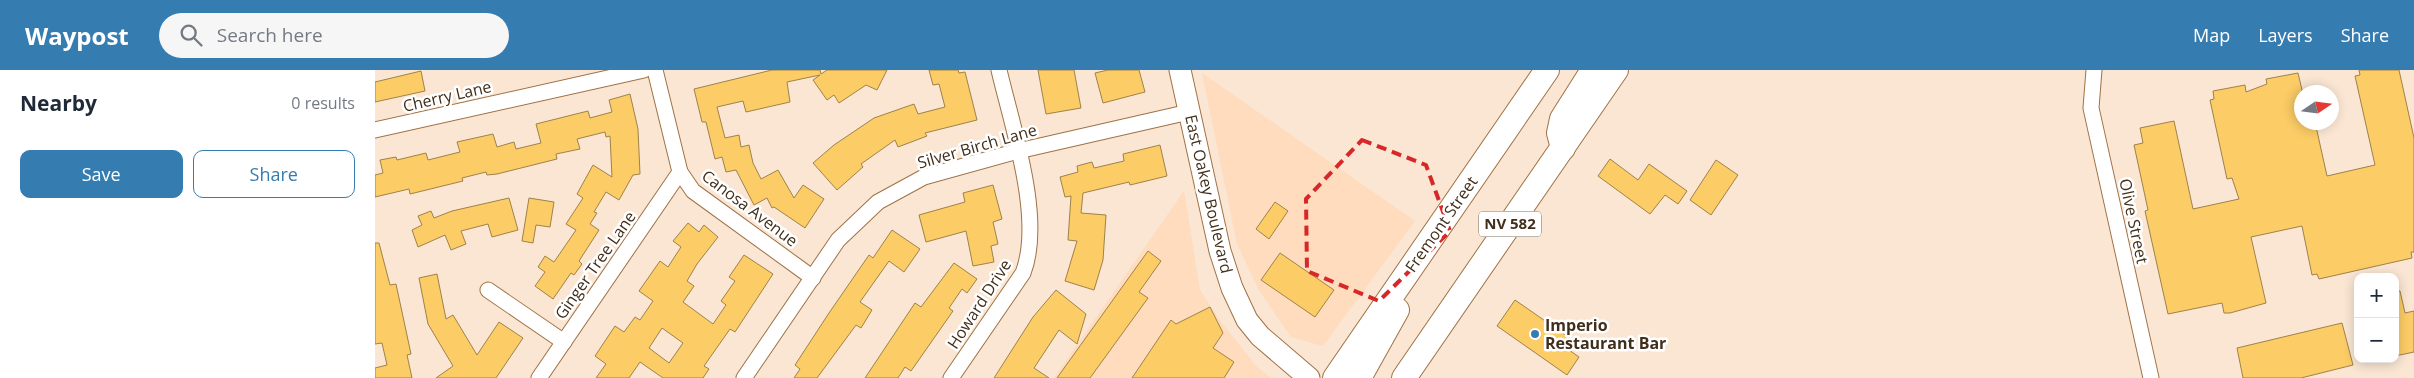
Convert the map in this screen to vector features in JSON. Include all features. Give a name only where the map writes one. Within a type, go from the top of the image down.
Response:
[{"type":"main road","name":"Fremont Street","points":[[1335,378],[1547,70]]},
{"type":"main road","points":[[1563,148],[1559,133],[1562,119],[1593,70]]},
{"type":"main road","name":"NV 582","points":[[1405,378],[1616,70]]},
{"type":"main road","points":[[1359,378],[1400,304],[1399,284]]},
{"type":"street","name":"Cherry Lane","points":[[375,130],[644,70]]},
{"type":"street","name":"Canosa Avenue","points":[[655,70],[680,172],[693,191],[813,278]]},
{"type":"street","name":"Howard Drive","points":[[951,378],[1023,273],[1029,257],[1031,214],[999,70]]},
{"type":"street","name":"East Oakey Boulevard","points":[[1180,70],[1220,251],[1232,288],[1247,320],[1260,336],[1309,378]]},
{"type":"street","name":"Olive Street","points":[[2094,70],[2091,108],[2151,378]]},
{"type":"street","name":"Silver Birch Lane","points":[[744,378],[838,240],[878,202],[924,177],[1018,151],[1189,112]]},
{"type":"street","name":"Ginger Tree Lane","points":[[539,378],[680,172]]},
{"type":"street","points":[[488,290],[563,342]]},
{"type":"highlighted area","points":[[1362,140],[1426,165],[1450,231],[1379,301],[1307,271],[1306,199]]},
{"type":"shaded area","points":[[1202,73],[1415,221],[1323,346],[1291,337],[1260,292],[1237,244]]},
{"type":"shaded area","points":[[1184,191],[1200,290],[1221,322],[1257,367],[1271,378],[1054,378]]},
{"type":"building","points":[[772,70],[820,70],[821,74],[827,70],[887,70],[877,90],[866,85],[839,103],[834,95],[827,100],[813,80],[820,75],[787,82],[790,102],[746,112],[743,101],[717,107],[725,138],[739,135],[741,147],[749,145],[753,163],[761,179],[778,170],[794,198],[803,185],[824,199],[805,228],[774,207],[772,208],[767,198],[754,205],[736,170],[726,172],[722,157],[715,159],[706,122],[702,122],[694,89]]},
{"type":"building","points":[[929,70],[958,70],[959,73],[965,72],[977,120],[925,133],[927,136],[898,147],[895,140],[861,164],[863,167],[837,190],[813,163],[834,145],[874,118],[914,104],[918,114],[945,107],[939,84],[933,85]]},
{"type":"building","points":[[1038,70],[1074,70],[1081,108],[1046,114]]},
{"type":"building","points":[[1108,70],[1139,70],[1145,92],[1103,103],[1095,73]]},
{"type":"building","points":[[2359,70],[2399,70],[2414,138],[2414,252],[2411,252],[2412,258],[2319,279],[2317,274],[2312,275],[2302,226],[2251,237],[2266,303],[2230,313],[2224,313],[2222,303],[2168,314],[2145,211],[2148,210],[2134,145],[2143,143],[2140,128],[2174,121],[2193,209],[2239,199],[2232,178],[2227,179],[2210,100],[2214,99],[2213,91],[2245,85],[2246,92],[2267,84],[2266,79],[2298,73],[2301,85],[2294,85],[2294,130],[2317,130],[2327,176],[2375,165],[2355,76],[2360,75]]},
{"type":"building","points":[[421,71],[425,91],[375,102],[375,82]]},
{"type":"building","points":[[630,94],[638,129],[640,174],[633,175],[619,200],[606,192],[594,212],[597,213],[590,224],[599,230],[579,261],[582,264],[574,275],[571,273],[553,299],[535,286],[545,272],[538,267],[545,256],[554,262],[576,230],[566,224],[583,198],[577,194],[593,165],[612,177],[610,136],[606,137],[605,132],[577,139],[580,149],[556,154],[557,159],[497,174],[487,175],[486,172],[462,178],[463,181],[410,194],[409,189],[375,197],[375,175],[383,173],[380,160],[396,157],[397,160],[426,153],[428,160],[460,152],[457,142],[493,134],[497,147],[514,142],[516,149],[541,143],[536,124],[588,111],[590,118],[612,112],[609,100]]},
{"type":"building","points":[[1160,145],[1167,176],[1130,185],[1129,182],[1083,193],[1081,213],[1106,215],[1103,260],[1094,290],[1065,281],[1077,241],[1068,240],[1071,196],[1065,197],[1060,177],[1078,172],[1077,166],[1092,162],[1094,168],[1124,161],[1123,154]]},
{"type":"building","points":[[1610,159],[1638,180],[1649,164],[1687,191],[1678,204],[1665,195],[1650,214],[1598,176]]},
{"type":"building","points":[[1716,160],[1738,175],[1711,215],[1690,200]]},
{"type":"building","points":[[993,185],[1002,219],[993,222],[998,244],[991,246],[994,262],[973,266],[966,231],[926,242],[919,215],[965,202],[963,193]]},
{"type":"building","points":[[509,198],[518,230],[492,237],[488,224],[461,231],[466,244],[451,250],[445,235],[418,247],[412,230],[422,225],[418,216],[431,211],[434,218],[452,211]]},
{"type":"building","points":[[529,198],[554,202],[550,227],[536,225],[533,243],[522,241]]},
{"type":"building","points":[[1275,202],[1288,211],[1269,239],[1256,229]]},
{"type":"building","points":[[688,223],[699,232],[704,225],[718,237],[697,264],[687,281],[694,286],[683,302],[713,324],[726,305],[721,301],[735,281],[729,277],[744,255],[773,274],[735,332],[730,329],[704,366],[709,369],[703,378],[663,378],[640,362],[629,378],[596,378],[606,364],[595,356],[615,326],[624,332],[635,317],[640,320],[653,301],[639,291],[660,261],[668,267],[681,247],[673,241]],"holes":[[[662,328],[683,343],[669,363],[649,348]]]},
{"type":"building","points":[[892,230],[920,249],[904,272],[889,261],[860,302],[872,310],[861,328],[856,325],[817,378],[794,378],[800,369],[795,365],[829,313],[869,255],[873,258]]},
{"type":"building","points":[[375,243],[379,243],[390,285],[396,284],[411,354],[407,355],[412,378],[375,378],[375,368],[387,365],[382,343],[375,344]]},
{"type":"building","points":[[1148,251],[1161,261],[1139,292],[1148,298],[1090,378],[1057,378]]},
{"type":"building","points":[[1280,253],[1334,290],[1315,317],[1261,280]]},
{"type":"building","points":[[954,263],[977,279],[967,293],[962,289],[949,308],[953,311],[911,371],[905,367],[898,378],[865,378],[915,303],[921,307]]},
{"type":"building","points":[[437,274],[446,319],[453,315],[477,355],[499,322],[523,338],[496,378],[436,378],[453,366],[428,324],[419,278]]},
{"type":"building","points":[[1056,290],[1086,314],[1077,344],[1059,330],[1034,368],[1049,378],[994,378],[1033,317]]},
{"type":"building","points":[[2399,291],[2405,313],[2414,311],[2414,352],[2399,355]]},
{"type":"building","name":"Imperio Restaurant Bar","points":[[1515,300],[1574,341],[1569,350],[1579,357],[1567,375],[1497,326]]},
{"type":"building","points":[[1210,307],[1223,333],[1213,348],[1234,362],[1224,378],[1132,378],[1171,320],[1176,324]]},
{"type":"building","points":[[2342,323],[2353,365],[2301,378],[2243,378],[2237,348]]},
{"type":"place","name":"Imperio Restaurant Bar","points":[[1535,334]]}]
